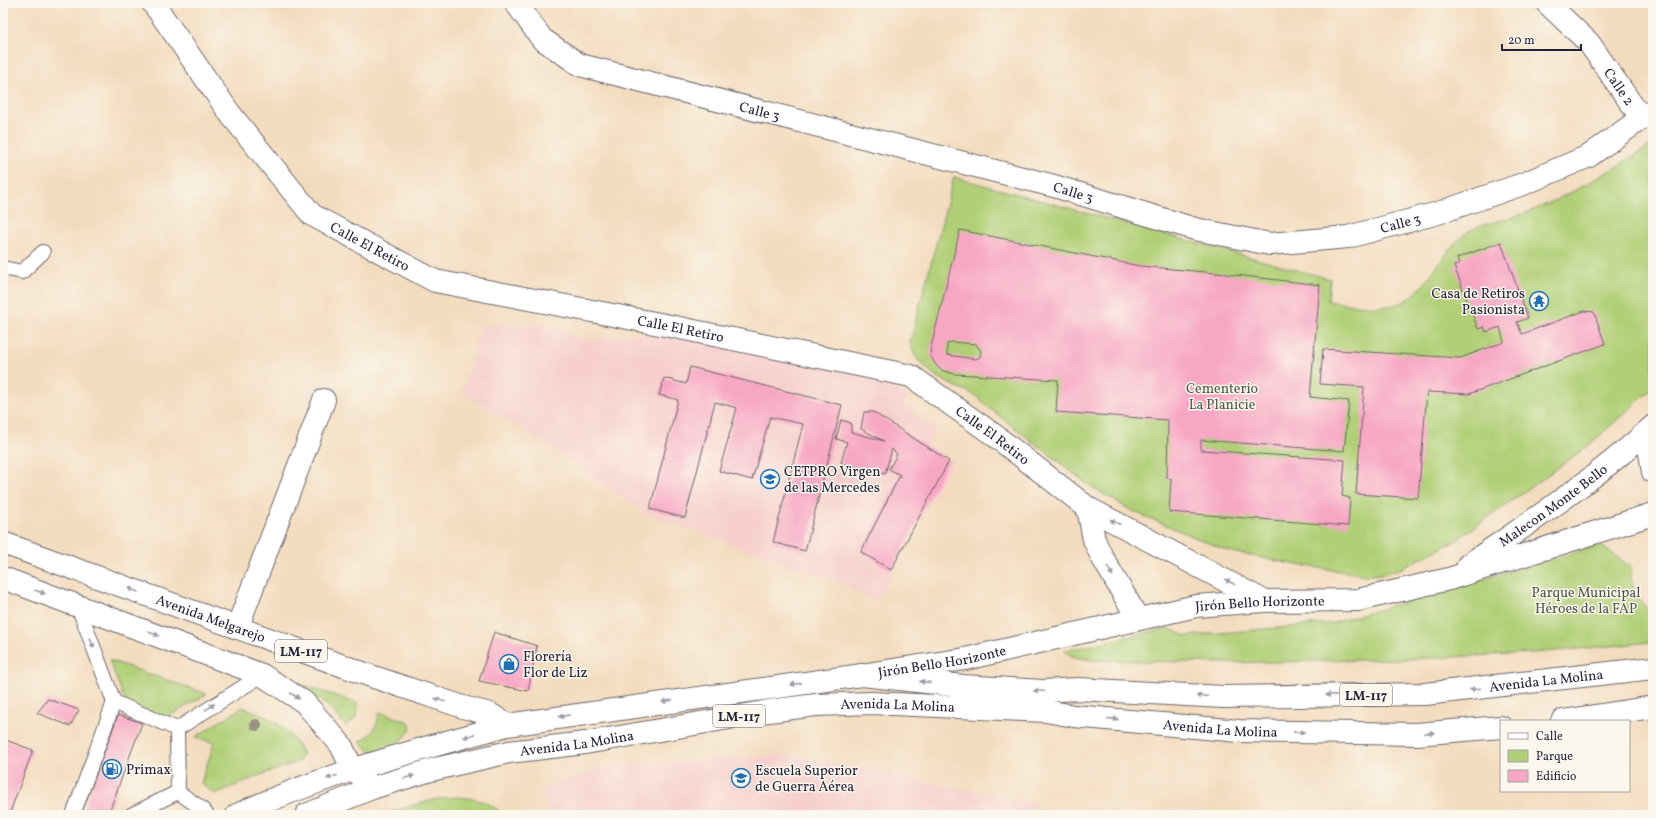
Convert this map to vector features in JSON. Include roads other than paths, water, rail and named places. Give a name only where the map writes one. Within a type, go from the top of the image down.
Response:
[{"type":"street","name":"Calle El Retiro","points":[[153,3],[231,115],[312,215],[435,281],[678,328],[911,376],[994,435],[1088,508],[1264,601]]},
{"type":"street","name":"Calle 3","points":[[516,3],[542,39],[580,65],[1054,186],[1195,229],[1270,244],[1348,237],[1438,213],[1523,184],[1589,156],[1647,115]]},
{"type":"street","name":"Calle 2","points":[[1547,3],[1589,43],[1647,115]]},
{"type":"street","points":[[238,628],[324,400]]},
{"type":"street","name":"Malecon Monte Bello","points":[[1449,578],[1570,495],[1610,464],[1653,426]]},
{"type":"street","points":[[1653,435],[1649,446],[1653,472]]},
{"type":"street","points":[[1088,508],[1094,540],[1102,557],[1138,619]]},
{"type":"street","name":"Jirón Bello Horizonte","points":[[862,675],[965,658],[1196,606],[1264,601],[1358,600],[1449,578],[1653,514]]},
{"type":"street","name":"Avenida Melgarejo","points":[[3,543],[429,696],[490,714],[507,725]]},
{"type":"street","name":"LM-117","points":[[3,578],[262,675],[304,702],[341,745],[354,770],[372,788]]},
{"type":"street","name":"Avenida La Molina","points":[[237,815],[262,803],[354,770],[407,753],[507,725],[603,710],[862,675],[963,686],[1036,691],[1078,689],[1222,697],[1425,694],[1653,668]]},
{"type":"street","points":[[643,733],[662,721],[823,694],[862,675]]},
{"type":"street","name":"Avenida La Molina","points":[[306,815],[372,788],[431,770],[509,752],[585,743],[769,711],[816,705],[871,703],[1046,711],[1074,716],[1239,731],[1416,734],[1500,726]]},
{"type":"street","points":[[1568,720],[1653,707]]},
{"type":"lane","points":[[3,268],[22,272],[43,252]]},
{"type":"lane","points":[[73,815],[114,702],[78,606]]},
{"type":"lane","points":[[177,729],[262,675]]},
{"type":"lane","points":[[114,702],[177,729]]},
{"type":"lane","points":[[177,729],[178,792]]},
{"type":"lane","points":[[131,815],[178,792]]},
{"type":"lane","points":[[178,792],[201,808],[207,815]]},
{"type":"place","name":"Casa de Retiros Pasionista","points":[[1539,301]]},
{"type":"place","name":"CETPRO Virgen de las Mercedes","points":[[770,479]]},
{"type":"place","name":"Florería Flor de Liz","points":[[509,664]]},
{"type":"place","name":"Primax","points":[[112,769]]},
{"type":"place","name":"Escuela Superior de Guerra Aérea","points":[[741,778]]},
{"type":"park label","name":"Cementerio La Planicie","points":[[1222,396]]},
{"type":"park label","name":"Parque Municipal Héroes de la FAP","points":[[1586,600]]}]
